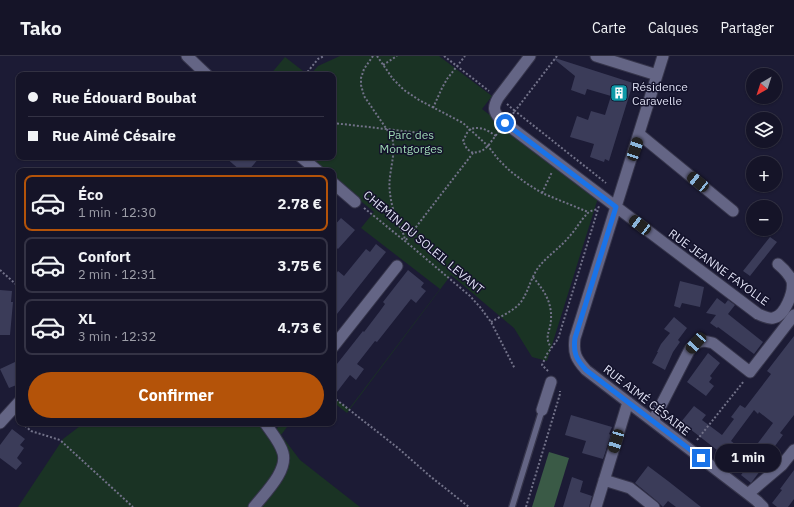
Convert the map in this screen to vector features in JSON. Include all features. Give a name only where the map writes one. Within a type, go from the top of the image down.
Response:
[{"type":"street","points":[[188,56],[204,72]]},
{"type":"street","points":[[530,56],[495,103],[494,108],[496,114],[500,119],[616,207],[663,56]]},
{"type":"street","points":[[596,56],[657,75]]},
{"type":"street","points":[[639,134],[733,211]]},
{"type":"street","points":[[305,160],[314,168]]},
{"type":"street","name":"CHEMIN DU SOLEIL LEVANT","points":[[336,186],[355,202]]},
{"type":"street","name":"RUE JEANNE FAYOLLE","points":[[616,207],[758,314],[768,318],[775,318],[780,315],[792,298],[793,294],[793,284],[789,276],[778,264]]},
{"type":"street","name":"RUE AIMÉ CÉSAIRE","points":[[616,207],[575,338],[575,355],[586,370],[762,506]]},
{"type":"street","points":[[336,343],[397,266]]},
{"type":"street","points":[[653,421],[690,350],[696,343],[704,341],[713,343],[750,372],[794,315]]},
{"type":"street","points":[[542,410],[553,381]]},
{"type":"street","points":[[596,507],[628,402]]},
{"type":"street","points":[[0,423],[16,405]]},
{"type":"street","points":[[254,507],[278,476],[283,467],[283,452],[267,426]]},
{"type":"street","points":[[748,494],[782,465],[794,450]]},
{"type":"street","points":[[604,480],[630,488],[654,507]]},
{"type":"lane","points":[[512,507],[542,410]]},
{"type":"path","points":[[307,72],[320,56]]},
{"type":"path","points":[[318,59],[324,56]]},
{"type":"path","points":[[373,56],[364,69],[361,78],[361,85],[364,96],[388,130],[394,143],[394,155],[390,176],[390,191],[392,206],[404,234],[405,241]]},
{"type":"path","points":[[377,56],[392,80],[419,100],[470,128],[488,146],[498,160],[526,183],[542,193],[588,212]]},
{"type":"path","points":[[382,65],[397,56]]},
{"type":"path","points":[[444,56],[498,98]]},
{"type":"path","points":[[434,108],[444,84],[465,56]]},
{"type":"path","points":[[557,56],[515,111],[606,183]]},
{"type":"path","points":[[336,123],[430,134]]},
{"type":"path","points":[[473,153],[467,149],[463,141],[470,128],[476,127],[488,130],[496,136]]},
{"type":"path","points":[[405,241],[473,153],[482,151],[488,146]]},
{"type":"path","points":[[542,193],[552,172]]},
{"type":"path","points":[[526,507],[560,394],[542,365],[547,354],[558,339],[602,196]]},
{"type":"path","name":"CHEMIN DU SOLEIL LEVANT","points":[[355,202],[405,241],[470,296],[491,322],[515,369]]},
{"type":"path","points":[[491,322],[515,308],[521,302],[536,271],[568,238],[588,212],[598,209]]},
{"type":"path","points":[[0,270],[16,284]]},
{"type":"path","points":[[533,277],[544,291],[550,304],[551,321],[548,341],[551,348]]},
{"type":"path","points":[[689,449],[750,372]]},
{"type":"path","points":[[336,399],[469,507]]},
{"type":"path","points":[[25,426],[31,431],[60,440],[133,507]]},
{"type":"green space","name":"Parc des Montgorges","points":[[340,56],[439,56],[492,96],[482,109],[598,198],[547,361],[532,357],[514,328],[451,275],[347,413],[336,404],[336,399],[349,409],[440,289],[361,228],[374,212],[336,180],[336,168],[321,168],[312,160],[336,160],[336,72],[313,72],[318,66]]},
{"type":"green space","points":[[285,57],[303,71],[302,72],[272,72]]},
{"type":"green space","points":[[80,426],[261,426],[272,435],[279,426],[288,426],[281,435],[300,460],[360,507],[18,507],[63,439]]},
{"type":"green space","points":[[549,452],[569,458],[554,507],[532,507]]},
{"type":"building","points":[[555,58],[633,83],[609,161],[605,159],[604,162],[590,157],[594,144],[570,137],[577,116],[588,120],[591,111],[605,115],[611,96],[587,89],[585,95],[571,90],[575,76],[554,59]]},
{"type":"building","points":[[228,160],[257,160],[251,168],[238,168]]},
{"type":"building","points":[[341,218],[355,230],[338,249],[336,247],[336,224]]},
{"type":"building","points":[[770,237],[777,242],[750,276],[743,271]]},
{"type":"building","points":[[376,244],[386,252],[336,315],[336,274],[338,271],[344,276],[366,249],[370,252]]},
{"type":"building","points":[[408,270],[424,283],[421,287],[426,291],[416,303],[411,299],[377,342],[375,341],[357,364],[364,369],[356,380],[350,375],[336,393],[336,365],[380,311],[385,304],[383,302]]},
{"type":"building","points":[[680,281],[704,287],[700,307],[682,303],[680,308],[674,306]]},
{"type":"building","points":[[0,290],[12,291],[11,302],[13,302],[10,335],[0,335]]},
{"type":"building","points":[[717,298],[725,304],[728,300],[735,305],[728,314],[763,342],[754,354],[718,327],[717,328],[710,323],[716,315],[706,313]]},
{"type":"building","points":[[674,317],[687,328],[678,340],[680,342],[673,352],[665,370],[652,363],[661,344],[670,333],[664,329]]},
{"type":"building","points":[[794,336],[794,415],[780,433],[783,435],[761,465],[763,467],[751,483],[741,475],[744,471],[681,422],[694,406],[706,415],[702,420],[722,435],[734,419],[731,417],[740,405],[745,408],[771,374],[767,371]],"holes":[[[754,410],[758,414],[759,412],[773,423],[749,455],[731,441]]]},
{"type":"building","points":[[708,353],[720,363],[710,376],[712,378],[709,382],[714,386],[706,396],[687,382]]},
{"type":"building","points":[[15,362],[16,385],[9,388],[0,369]]},
{"type":"building","points":[[571,415],[612,427],[609,434],[611,435],[603,459],[582,453],[586,441],[565,435]]},
{"type":"building","points":[[12,429],[25,439],[20,445],[24,448],[17,458],[22,463],[16,470],[0,458],[0,445]]},
{"type":"building","points":[[648,466],[701,507],[676,507],[668,501],[663,507],[635,483]]},
{"type":"building","points":[[794,470],[794,499],[788,507],[777,507],[772,503]]},
{"type":"building","points":[[572,477],[583,481],[580,492],[592,496],[589,507],[563,507]]},
{"type":"place","name":"Résidence Caravelle","points":[[619,93]]},
{"type":"route","points":[[505,123],[616,207],[575,338],[575,355],[579,362],[586,370],[701,458]]}]
